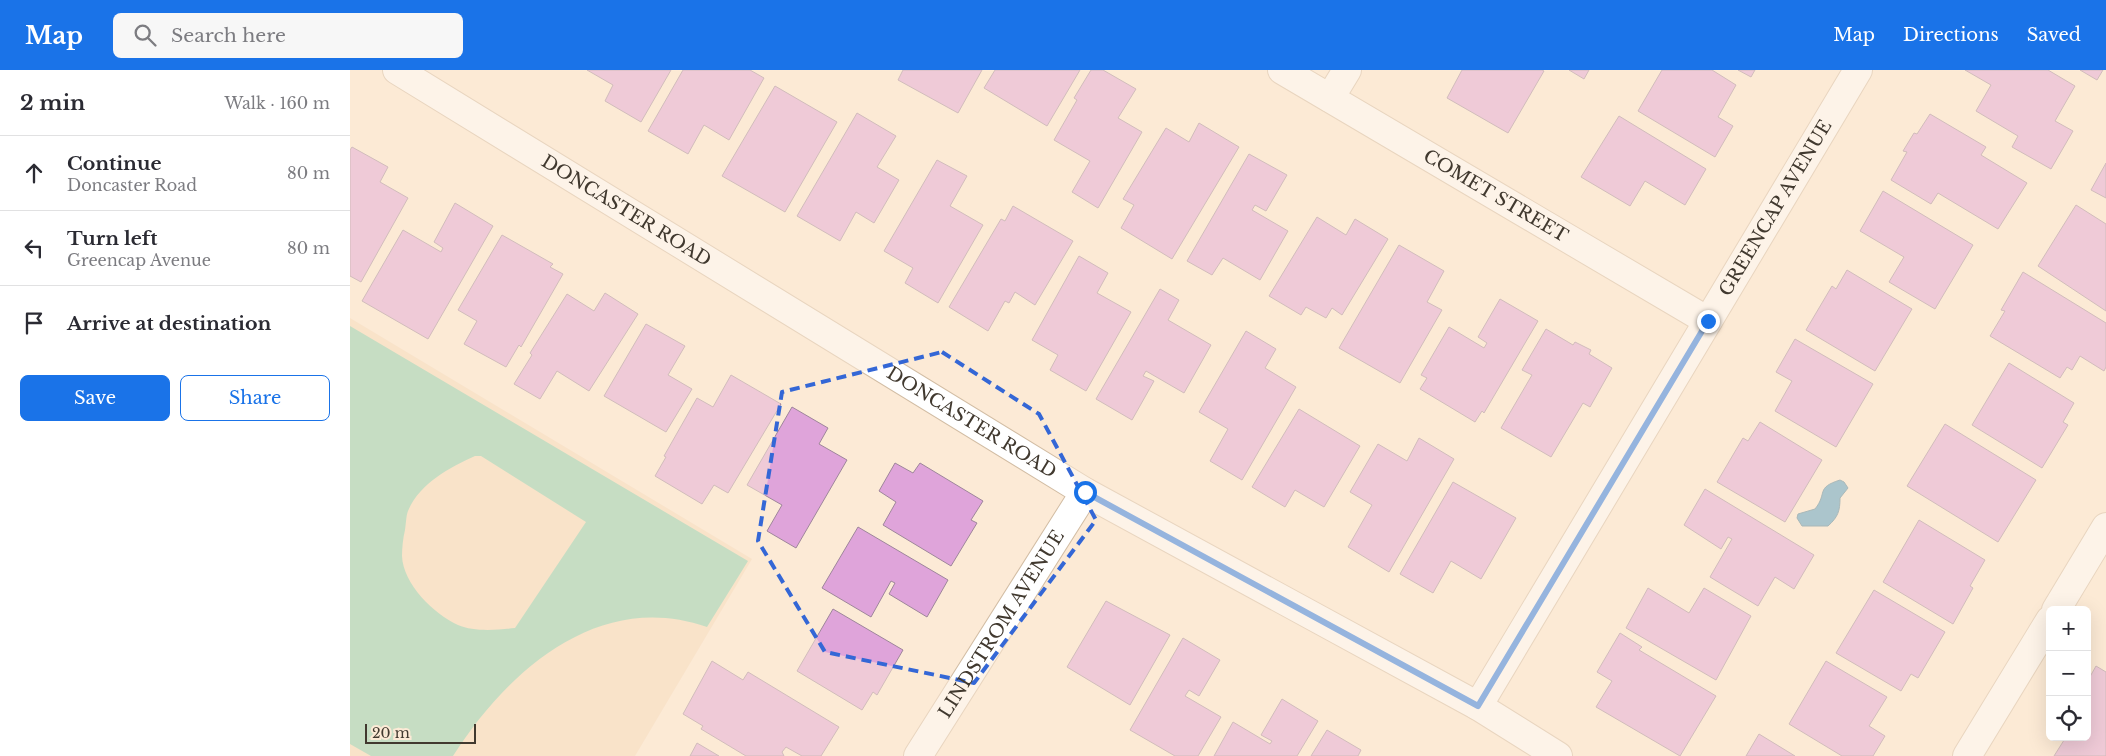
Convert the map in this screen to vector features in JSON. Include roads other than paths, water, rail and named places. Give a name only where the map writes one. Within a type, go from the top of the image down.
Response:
[{"type":"street","name":"DONCASTER ROAD","points":[[396,70],[1085,492],[1478,706],[1558,756]]},
{"type":"street","name":"COMET STREET","points":[[1282,70],[1708,321]]},
{"type":"street","points":[[1330,98],[1347,70]]},
{"type":"street","name":"GREENCAP AVENUE","points":[[1478,706],[1858,70]]},
{"type":"street","name":"LINDSTROM AVENUE","points":[[918,756],[1085,492]]},
{"type":"street","points":[[2060,606],[2097,564],[2106,527]]},
{"type":"street","points":[[1967,756],[2046,627]]},
{"type":"water","points":[[1840,480],[1848,488],[1840,498],[1839,510],[1834,520],[1828,526],[1802,526],[1797,518],[1798,514],[1815,509],[1825,488]]}]
